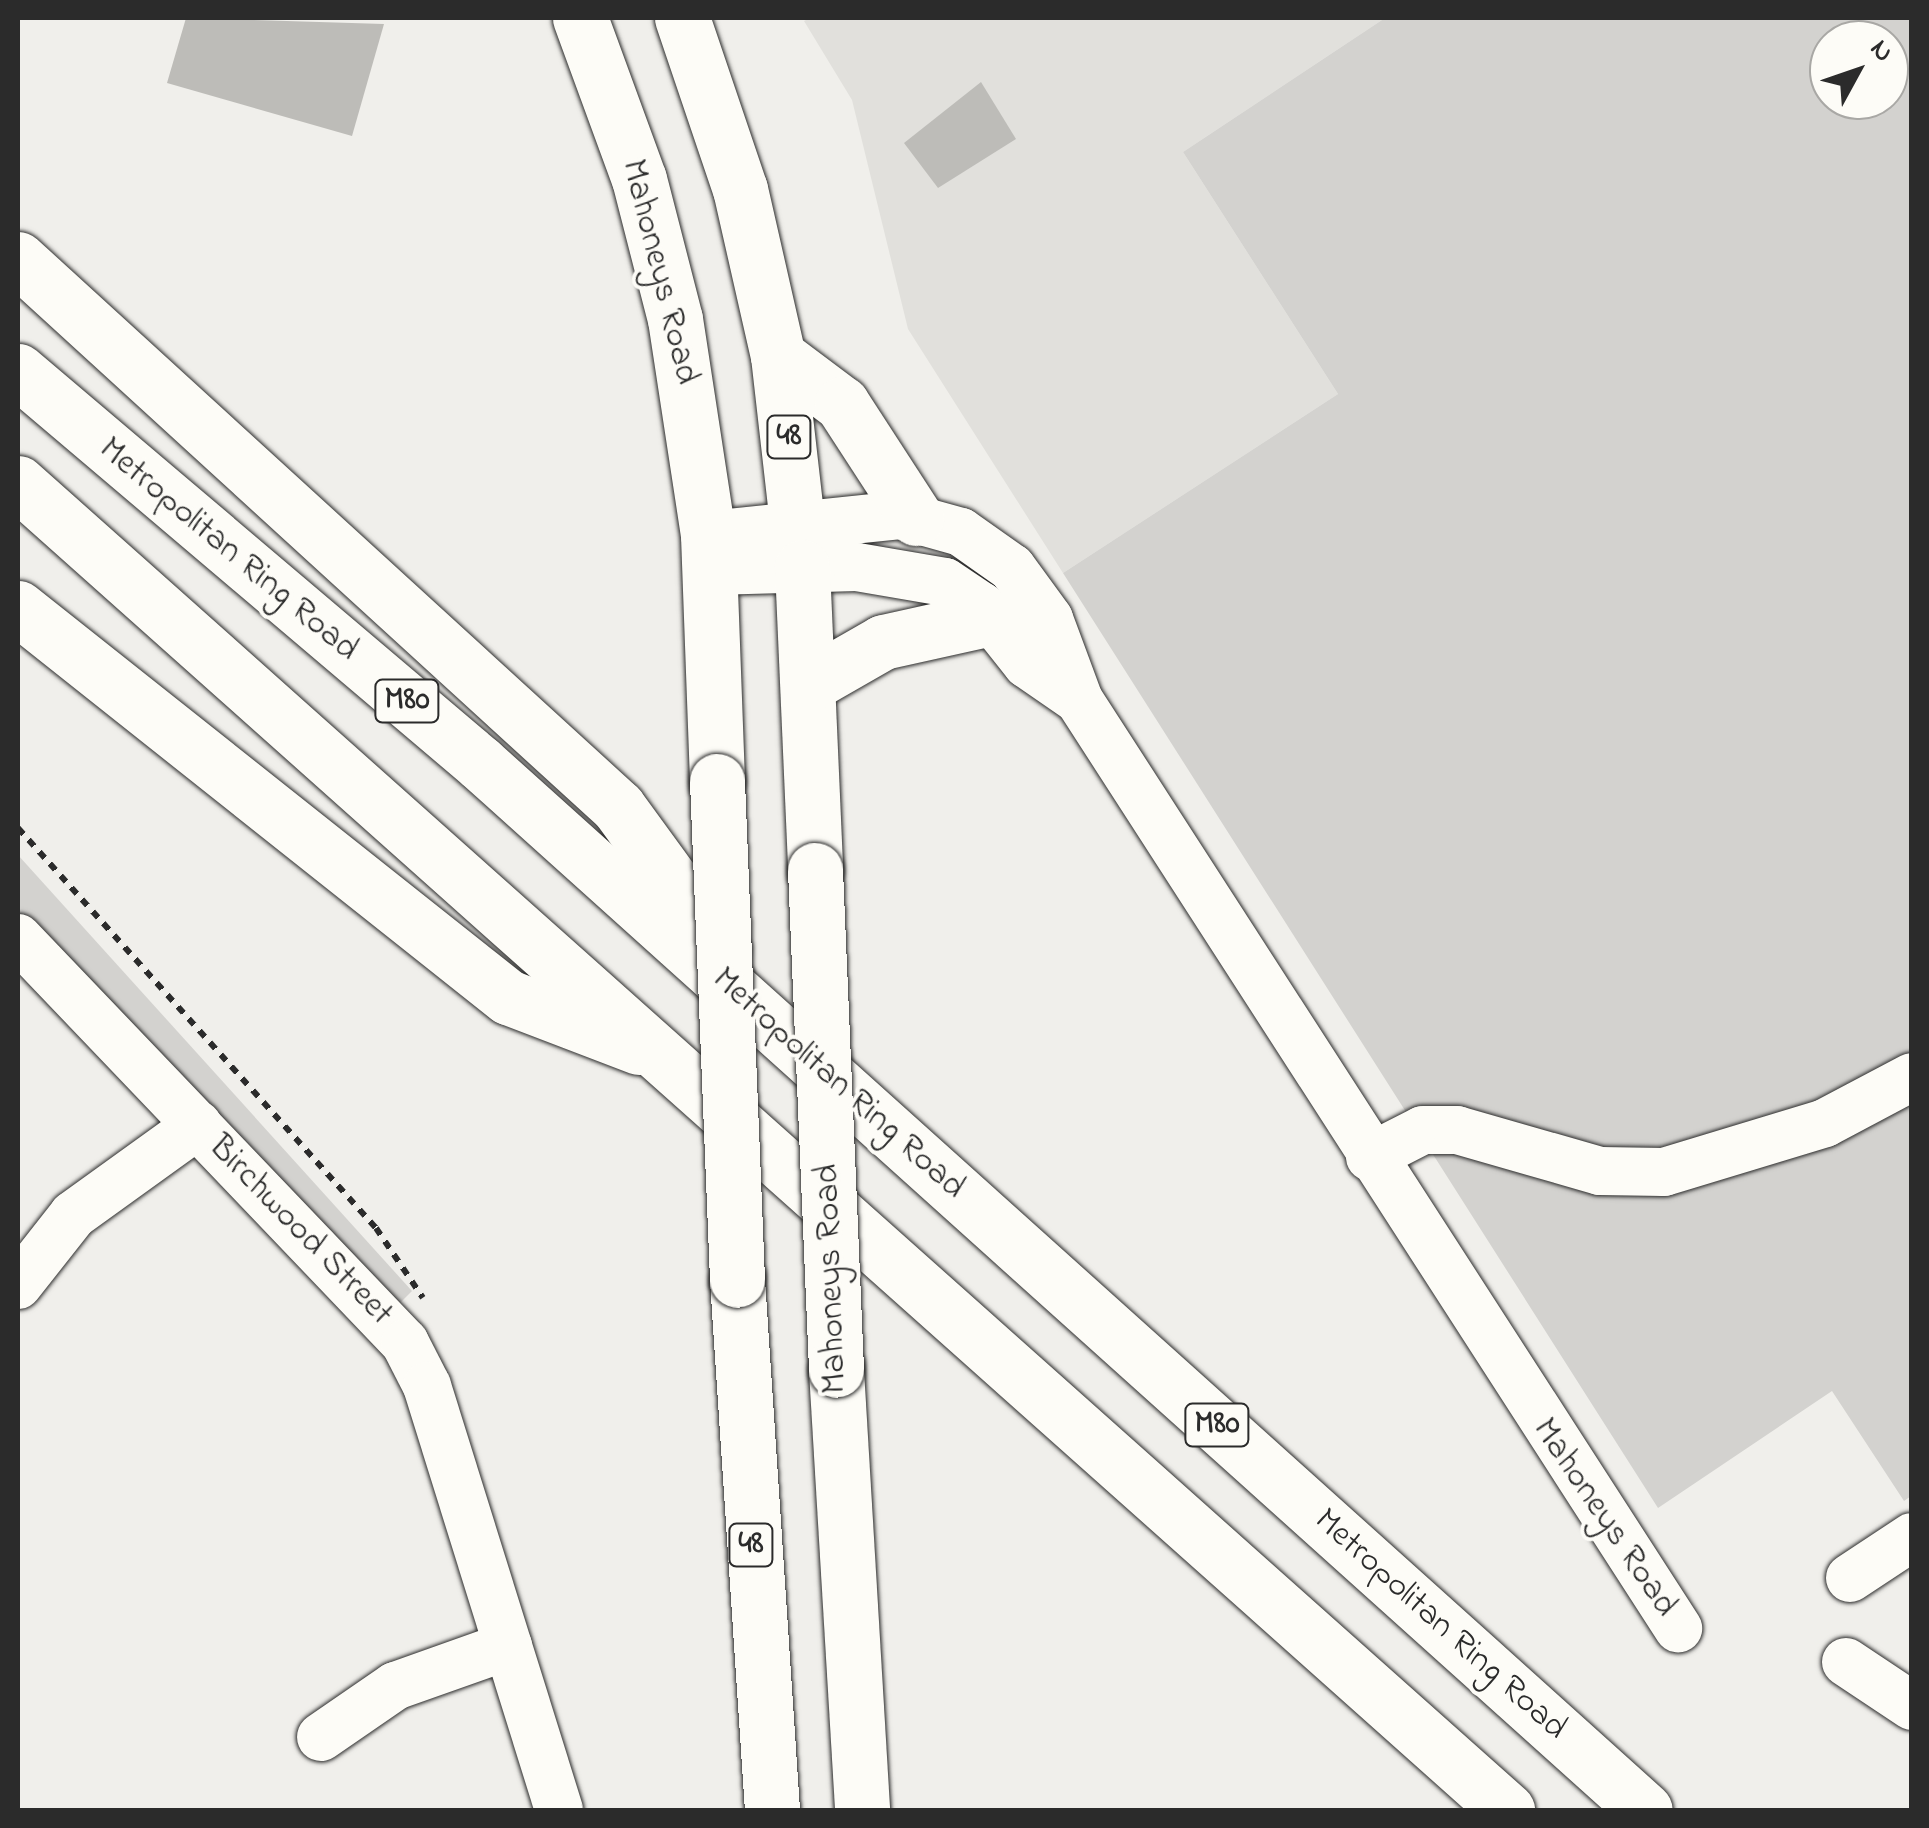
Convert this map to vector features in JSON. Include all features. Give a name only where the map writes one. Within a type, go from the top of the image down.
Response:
[{"type":"main road","name":"Mahoneys Road","points":[[580,18],[667,283],[709,553],[737,1280],[772,1810]]},
{"type":"main road","name":"Mahoneys Road","points":[[682,18],[740,189],[778,356],[800,545],[836,1370],[862,1810]]},
{"type":"main road","points":[[18,259],[618,807],[788,1039]]},
{"type":"main road","points":[[778,356],[842,404],[916,518]]},
{"type":"main road","name":"Metropolitan Ring Road","points":[[18,371],[788,1039],[1646,1810]]},
{"type":"main road","name":"M80","points":[[18,483],[675,1061],[1507,1810]]},
{"type":"main road","points":[[18,608],[508,997],[675,1061]]},
{"type":"main road","points":[[808,685],[883,642],[991,618]]},
{"type":"street","name":"Mahoneys Road","points":[[709,553],[800,545],[916,518],[962,532],[1012,568],[1048,619],[1079,700],[1370,1157],[1678,1628]]},
{"type":"street","name":"Mahoneys Road","points":[[800,545],[924,575],[991,618],[1027,664],[1079,700]]},
{"type":"street","name":"Birchwood Street","points":[[18,938],[405,1344],[427,1386],[559,1810]]},
{"type":"street","points":[[1370,1157],[1423,1130],[1457,1130],[1600,1171],[1664,1172],[1825,1123],[1912,1077]]},
{"type":"street","points":[[18,1285],[58,1229],[198,1125]]},
{"type":"street","points":[[1850,1578],[1912,1537]]},
{"type":"street","points":[[321,1737],[396,1686],[508,1646]]},
{"type":"street","points":[[1846,1662],[1912,1706]]},
{"type":"shaded area","points":[[1385,18],[1183,152],[1338,394],[1063,573],[908,329],[852,100],[804,21]]},
{"type":"shaded area","points":[[1385,18],[1911,18],[1911,1496],[1904,1501],[1832,1391],[1658,1508],[1063,573],[1338,394],[1183,152]]},
{"type":"shaded area","points":[[18,855],[412,1291],[398,1305],[18,919]]},
{"type":"building","points":[[186,18],[384,24],[352,136],[167,83]]},
{"type":"building","points":[[981,82],[1016,139],[938,188],[904,143]]}]
